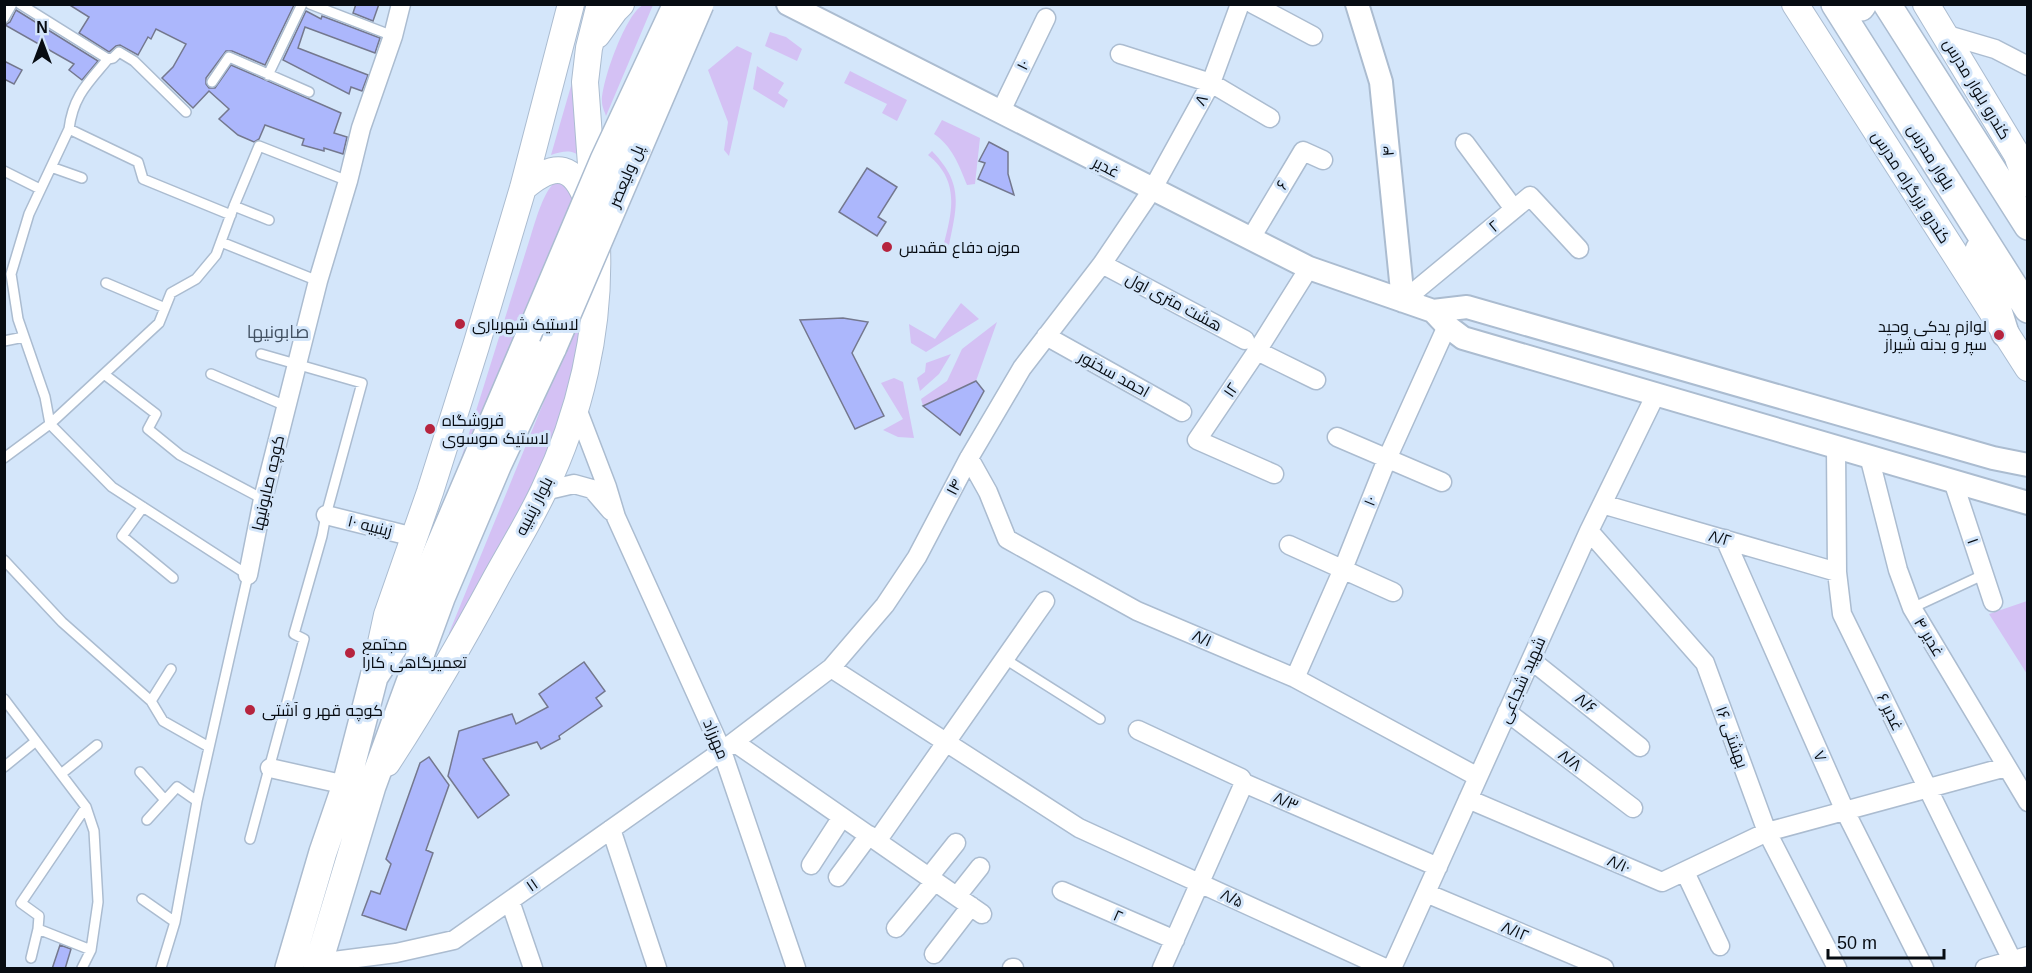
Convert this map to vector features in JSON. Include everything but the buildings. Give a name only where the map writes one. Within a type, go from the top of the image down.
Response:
[{"type":"main road","name":"بلوار زینبیه","points":[[289,969],[323,852],[359,786],[426,702],[544,491],[562,449],[576,406],[586,369],[592,332],[597,265],[585,82],[589,48],[600,4]]},
{"type":"main road","points":[[589,48],[621,4]]},
{"type":"main road","name":"پل ولیعصر","points":[[374,677],[403,632],[604,160],[677,4]]},
{"type":"main road","name":"پل ولیعصر","points":[[359,786],[700,4]]},
{"type":"main road","name":"کندرو بزرگراه مدرس","points":[[1795,4],[2028,368]]},
{"type":"main road","name":"بلوار مدرس","points":[[1835,4],[2028,309]]},
{"type":"main road","points":[[1840,4],[1851,7],[1861,7],[1863,4]]},
{"type":"main road","name":"کندرو بلوار مدرس","points":[[1926,4],[2025,172]]},
{"type":"main road","name":"بلوار زینبیه","points":[[317,966],[359,786],[374,677],[387,615],[476,346],[523,188],[569,7]]},
{"type":"main road","points":[[1865,52],[1868,40],[1875,30],[1884,26],[1894,16],[2028,226]]},
{"type":"main road","points":[[523,188],[545,171],[559,170],[571,173],[582,186],[596,226]]},
{"type":"main road","points":[[1969,217],[2005,333]]},
{"type":"street","name":"کوچه صابونیها","points":[[248,575],[263,499],[318,281],[368,105],[393,36],[401,4]]},
{"type":"street","name":"غدیر","points":[[788,4],[1309,268],[1440,318]]},
{"type":"street","name":"۸","points":[[1152,190],[1211,83],[1240,4]]},
{"type":"street","points":[[1253,4],[1313,36]]},
{"type":"street","name":"۴","points":[[1357,4],[1381,82],[1403,302]]},
{"type":"street","name":"۱۰","points":[[1000,113],[1046,18]]},
{"type":"street","points":[[1944,34],[1995,49],[2028,66]]},
{"type":"street","points":[[1120,54],[1211,83],[1270,118]]},
{"type":"street","points":[[1464,143],[1514,209]]},
{"type":"street","name":"۶","points":[[1251,238],[1303,152],[1323,160]]},
{"type":"street","name":"۱۴","points":[[728,746],[831,668],[885,605],[917,557],[969,458],[1022,368],[1102,264],[1152,190]]},
{"type":"street","name":"۲","points":[[1403,302],[1530,196],[1579,249]]},
{"type":"street","name":"هشت متری اول","points":[[1102,264],[1316,380]]},
{"type":"street","name":"۱۲","points":[[1274,474],[1197,440],[1251,346],[1309,268]]},
{"type":"street","points":[[2028,465],[1993,458],[1467,307],[1440,318],[1463,338],[2028,503]]},
{"type":"street","name":"۱۰","points":[[1295,678],[1343,569],[1440,318]]},
{"type":"street","name":"احمد سخنور","points":[[1046,336],[1182,412]]},
{"type":"street","name":"شهید شجاعی","points":[[1392,969],[1589,531],[1656,394]]},
{"type":"street","points":[[576,406],[616,517]]},
{"type":"street","points":[[1337,437],[1442,482]]},
{"type":"street","name":"غدیر ۶","points":[[1836,447],[1837,572],[1842,614],[1928,788],[2020,958]]},
{"type":"street","name":"غدیر ۴","points":[[1869,456],[1898,570],[1912,608],[2028,802]]},
{"type":"street","name":"۸/۱","points":[[969,458],[988,492],[1007,539],[1137,611],[1295,678],[1478,777]]},
{"type":"street","points":[[1983,490],[2000,479],[2001,468],[1993,458]]},
{"type":"street","name":"۱","points":[[1953,481],[1993,602]]},
{"type":"street","points":[[544,491],[573,484],[592,489],[616,517]]},
{"type":"street","name":"۸/۲","points":[[1602,504],[1837,572]]},
{"type":"street","name":"زینبیه ۱۰","points":[[326,515],[414,537]]},
{"type":"street","name":"مهرزاد","points":[[616,517],[728,746],[796,969]]},
{"type":"street","name":"۱۶ بهشتی","points":[[1589,531],[1705,663],[1767,832],[1837,969]]},
{"type":"street","name":"۷","points":[[1725,539],[1845,811],[1924,969]]},
{"type":"street","points":[[1289,544],[1393,592]]},
{"type":"street","points":[[837,877],[873,838],[946,742],[1045,601]]},
{"type":"street","name":"۸/۶","points":[[1531,660],[1640,747]]},
{"type":"street","name":"۸/۵","points":[[831,668],[1079,828],[1385,969]]},
{"type":"street","name":"۸/۸","points":[[1507,712],[1633,808]]},
{"type":"street","name":"۸/۳","points":[[1138,730],[1241,778],[1244,783],[1438,867]]},
{"type":"street","points":[[728,746],[842,817],[970,905]]},
{"type":"street","name":"۱۱","points":[[317,966],[398,961],[454,940],[728,746]]},
{"type":"street","name":"۸/۱۰","points":[[1468,799],[1662,882],[1767,832],[2006,767]]},
{"type":"street","points":[[270,768],[359,786]]},
{"type":"street","points":[[1162,969],[1244,783]]},
{"type":"street","points":[[811,865],[842,817]]},
{"type":"street","points":[[612,829],[657,969]]},
{"type":"street","points":[[896,928],[956,843]]},
{"type":"street","points":[[934,954],[970,905],[980,867]]},
{"type":"street","points":[[1684,872],[1720,946]]},
{"type":"street","name":"۲","points":[[1062,891],[1175,940]]},
{"type":"street","name":"۸/۱۲","points":[[1426,893],[1604,969]]},
{"type":"street","points":[[510,901],[533,969]]},
{"type":"street","points":[[1985,969],[2020,958]]},
{"type":"lane","points":[[268,75],[302,4]]},
{"type":"lane","points":[[310,4],[393,36]]},
{"type":"lane","points":[[4,18],[19,5],[108,59]]},
{"type":"lane","points":[[186,112],[134,62],[119,52],[113,58],[108,59],[78,95],[69,129],[29,214],[11,274],[18,319],[45,397],[50,424],[112,487],[248,575]]},
{"type":"lane","points":[[212,82],[229,57],[309,92]]},
{"type":"lane","points":[[69,129],[138,162],[143,179],[232,211],[269,220]]},
{"type":"lane","points":[[4,458],[50,424],[159,323],[171,293],[196,279],[216,255],[259,146],[348,181]]},
{"type":"lane","points":[[51,167],[82,178]]},
{"type":"lane","points":[[4,171],[40,189]]},
{"type":"lane","points":[[221,242],[318,281]]},
{"type":"lane","points":[[106,283],[165,308]]},
{"type":"lane","points":[[4,288],[14,293]]},
{"type":"lane","points":[[4,341],[24,337]]},
{"type":"lane","points":[[250,839],[304,639],[294,634],[362,383],[261,354]]},
{"type":"lane","points":[[104,374],[156,414],[148,429],[180,455],[263,499]]},
{"type":"lane","points":[[211,374],[286,406]]},
{"type":"lane","points":[[143,507],[122,536],[173,578]]},
{"type":"lane","points":[[4,560],[62,622],[151,701],[163,721],[209,747]]},
{"type":"lane","points":[[1912,608],[1985,574]]},
{"type":"lane","name":"کوچه صابونیها","points":[[161,969],[175,922],[197,801],[248,575]]},
{"type":"lane","points":[[1005,659],[1100,719]]},
{"type":"lane","points":[[151,701],[171,669]]},
{"type":"lane","points":[[4,699],[86,807],[94,831],[98,902],[91,950],[82,969]]},
{"type":"lane","points":[[4,767],[36,741]]},
{"type":"lane","points":[[61,774],[97,745]]},
{"type":"lane","points":[[140,772],[165,800]]},
{"type":"lane","points":[[147,820],[177,787],[197,801]]},
{"type":"lane","points":[[30,958],[38,930],[39,916],[21,903],[86,807]]},
{"type":"lane","points":[[142,898],[175,922]]},
{"type":"lane","points":[[38,930],[91,950]]},
{"type":"shaded area","points":[[643,5],[653,5],[606,116],[602,102],[610,65],[629,21]]},
{"type":"shaded area","points":[[770,32],[786,37],[802,49],[797,61],[765,46]]},
{"type":"shaded area","points":[[737,46],[752,53],[729,156],[724,150],[728,122],[708,70]]},
{"type":"shaded area","points":[[580,55],[582,158],[575,153],[568,152],[551,155]]},
{"type":"shaded area","points":[[757,66],[784,83],[778,93],[788,100],[784,108],[753,89]]},
{"type":"shaded area","points":[[850,71],[907,100],[897,121],[882,113],[887,104],[844,83]]},
{"type":"shaded area","points":[[942,120],[980,138],[975,184],[967,185],[950,150],[934,134]]},
{"type":"shaded area","points":[[932,151],[949,174],[956,195],[949,245],[944,243],[950,218],[951,196],[945,175],[928,155]]},
{"type":"shaded area","points":[[558,180],[575,189],[571,204],[450,494],[538,213],[549,190]]},
{"type":"shaded area","points":[[588,294],[569,403],[527,501],[449,642],[449,633]]},
{"type":"shaded area","points":[[961,303],[979,319],[926,352],[911,343],[909,324],[935,339]]},
{"type":"shaded area","points":[[997,322],[976,381],[923,406],[921,399],[947,381],[962,349]]},
{"type":"shaded area","points":[[951,354],[939,374],[920,391],[917,378],[925,372],[926,363]]},
{"type":"shaded area","points":[[894,378],[903,382],[914,438],[898,437],[883,430],[903,419],[881,383]]},
{"type":"shaded area","points":[[2028,601],[2027,674],[1989,614]]},
{"type":"place","name":"موزه دفاع مقدس","points":[[887,247]]},
{"type":"place","name":"لاستیک شهریاری","points":[[460,324]]},
{"type":"place","name":"لوازم یدکی وحید سپر و بدنه شیراز","points":[[1999,335]]},
{"type":"place","name":"فروشگاه لاستیک موسوی","points":[[430,429]]},
{"type":"place","name":"مجتمع تعمیرگاهی کارا","points":[[350,653]]},
{"type":"place","name":"کوچه قهر و آشتی","points":[[250,710]]},
{"type":"district","name":"صابونیها","points":[[278,332]]}]
